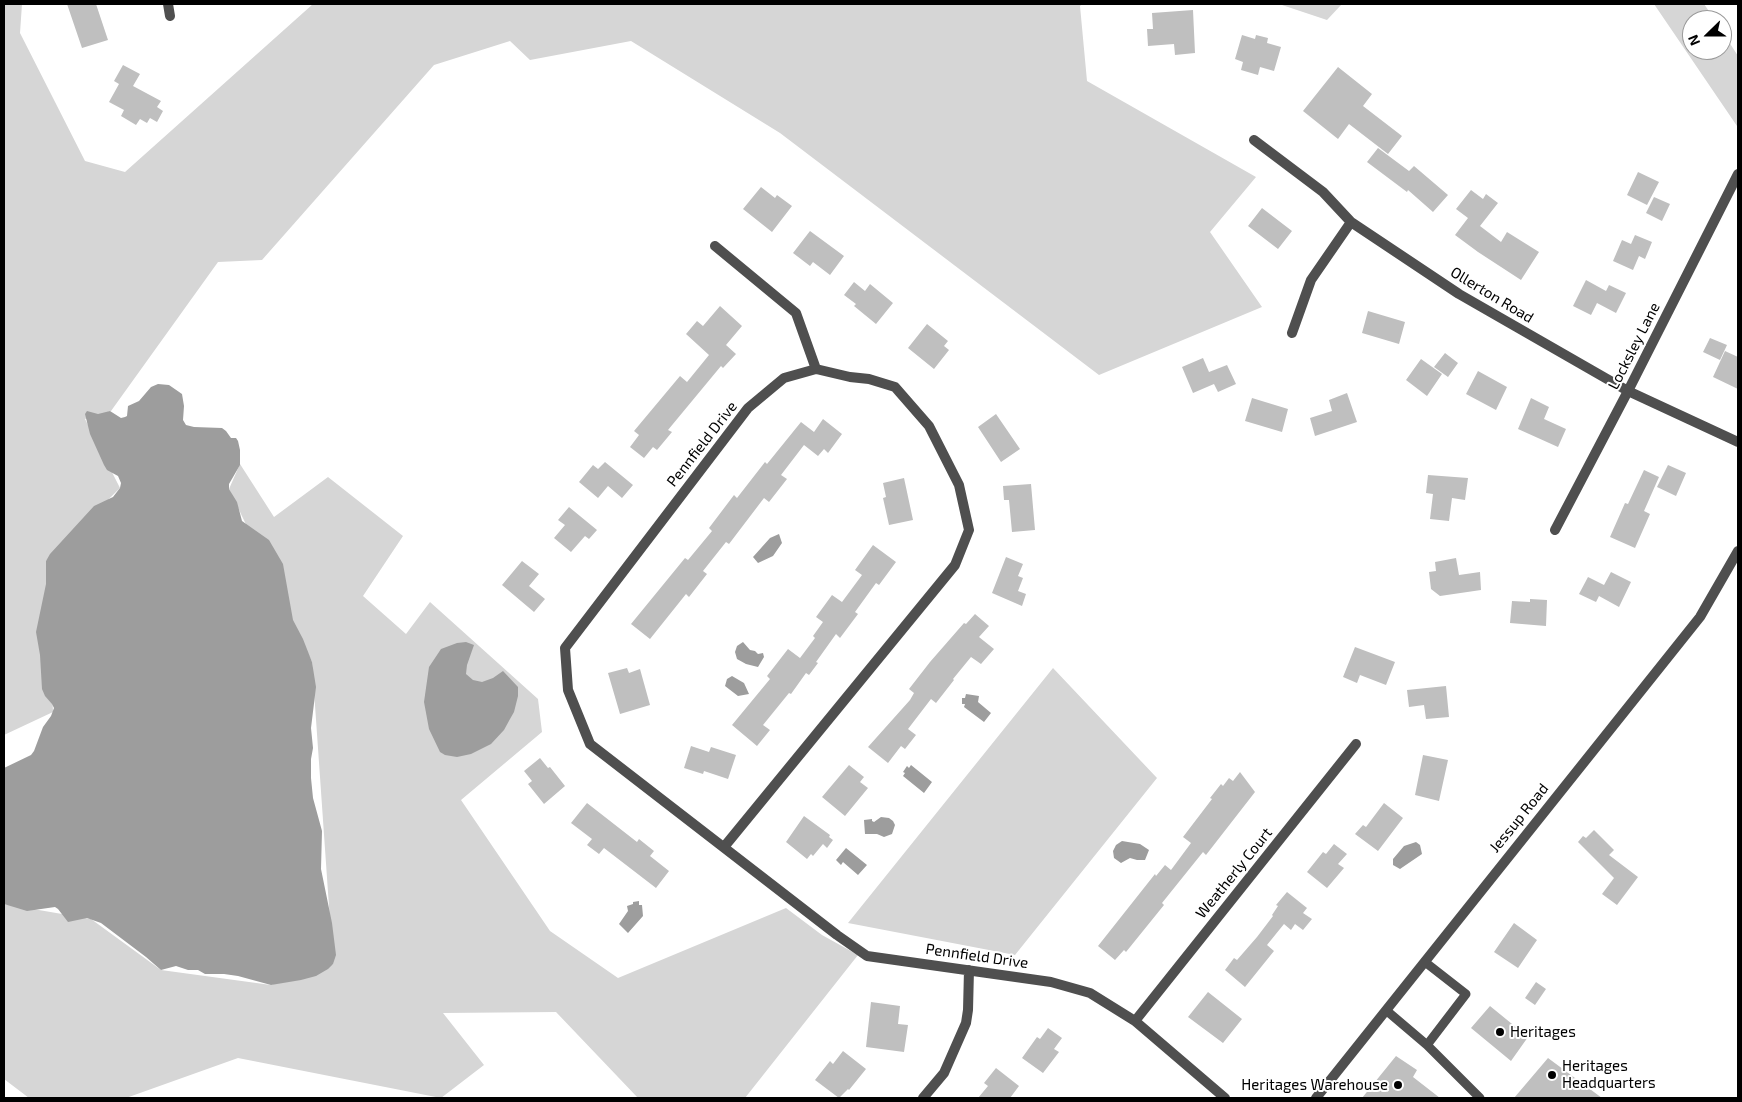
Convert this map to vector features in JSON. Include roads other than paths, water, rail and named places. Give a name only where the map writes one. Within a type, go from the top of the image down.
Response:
[{"type":"street","points":[[168,4],[170,16]]},
{"type":"street","name":"Ollerton Road","points":[[1254,140],[1323,192],[1351,222],[1459,294],[1628,391],[1738,442]]},
{"type":"street","name":"Locksley Lane","points":[[1555,530],[1738,174]]},
{"type":"street","points":[[1292,333],[1311,280],[1351,222]]},
{"type":"street","points":[[715,246],[796,313],[816,369]]},
{"type":"street","name":"Pennfield Drive","points":[[724,848],[955,565],[969,530],[959,486],[929,426],[895,386],[816,369],[784,378],[748,408],[565,648],[568,690],[590,744],[724,848],[837,935],[867,956],[1051,982],[1090,993],[1135,1021],[1226,1098]]},
{"type":"street","name":"Jessup Road","points":[[1316,1098],[1700,617],[1738,551]]},
{"type":"street","name":"Weatherly Court","points":[[1135,1021],[1356,744]]},
{"type":"street","points":[[924,1098],[944,1072],[966,1023],[968,1010],[968,970]]},
{"type":"lane","points":[[1425,962],[1466,994],[1427,1045]]},
{"type":"lane","points":[[1386,1010],[1427,1045],[1480,1098]]},
{"type":"place","name":"Heritages","points":[[1500,1032]]},
{"type":"place","name":"Heritages Headquarters","points":[[1552,1075]]},
{"type":"place","name":"Heritages Warehouse","points":[[1398,1085]]}]
